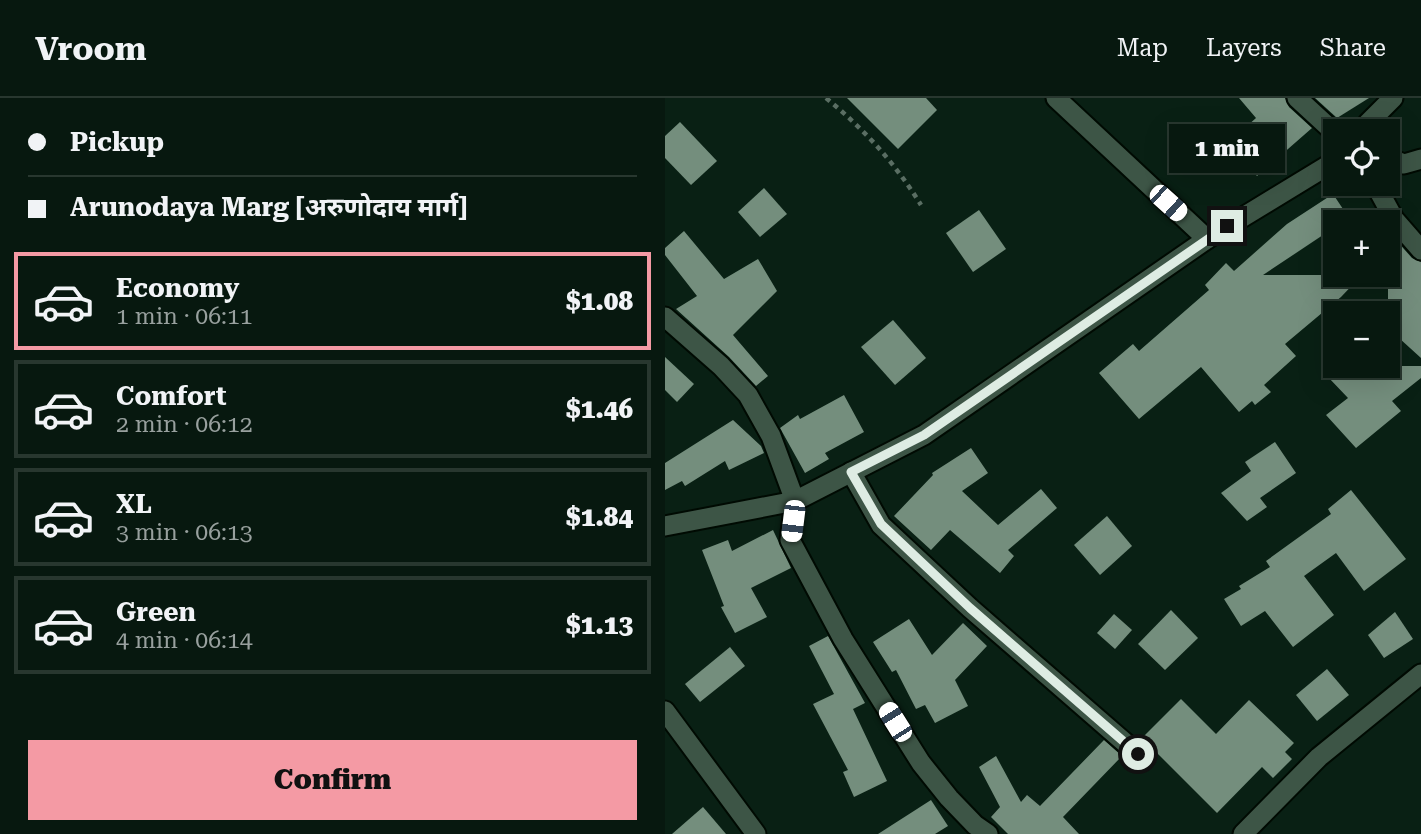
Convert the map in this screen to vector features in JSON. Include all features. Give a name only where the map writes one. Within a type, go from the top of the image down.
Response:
[{"type":"street","points":[[1056,98],[1207,239]]},
{"type":"street","points":[[1297,98],[1323,122]]},
{"type":"street","points":[[1372,119],[1393,98]]},
{"type":"street","points":[[1400,162],[1404,164],[1421,159]]},
{"type":"street","points":[[665,526],[796,501],[924,435],[1207,239],[1323,168]]},
{"type":"street","points":[[1382,196],[1394,219],[1421,250]]},
{"type":"street","points":[[665,317],[721,366],[748,395],[771,436],[796,501],[790,540],[843,639],[921,763],[949,799],[988,834]]},
{"type":"street","points":[[851,472],[881,524],[970,608],[1138,754]]},
{"type":"street","points":[[1243,834],[1319,757],[1421,674]]},
{"type":"street","points":[[665,710],[756,834]]},
{"type":"path","points":[[826,98],[868,134],[903,175],[921,205]]},
{"type":"building","points":[[847,98],[926,98],[937,110],[898,149]]},
{"type":"building","points":[[1239,98],[1285,98],[1289,107],[1312,128],[1257,176],[1228,143],[1256,118]]},
{"type":"building","points":[[1315,98],[1369,98],[1337,118]]},
{"type":"building","points":[[680,122],[717,161],[691,185],[665,158],[665,136]]},
{"type":"building","points":[[764,188],[787,214],[760,237],[738,212]]},
{"type":"building","points":[[1330,196],[1334,196],[1344,210],[1323,210],[1323,235],[1263,275],[1323,275],[1323,287],[1351,287],[1336,301],[1323,301],[1323,312],[1285,344],[1296,356],[1264,385],[1271,392],[1255,405],[1252,401],[1239,412],[1201,367],[1139,419],[1099,373],[1133,344],[1139,351],[1209,290],[1205,285],[1226,263],[1234,271],[1287,224]]},
{"type":"building","points":[[979,210],[1006,249],[973,272],[946,233]]},
{"type":"building","points":[[684,231],[724,279],[758,259],[777,291],[733,335],[768,376],[756,386],[729,357],[676,309],[697,296],[665,255],[665,248]]},
{"type":"building","points":[[1400,244],[1412,258],[1421,262],[1421,358],[1400,339],[1400,301],[1388,301],[1388,287],[1400,287]]},
{"type":"building","points":[[893,320],[926,358],[895,385],[861,347]]},
{"type":"building","points":[[665,357],[694,384],[677,402],[665,390]]},
{"type":"building","points":[[1400,366],[1421,366],[1421,378],[1392,401],[1401,411],[1356,448],[1326,415],[1348,398],[1329,378],[1400,378]]},
{"type":"building","points":[[844,395],[864,432],[825,453],[829,459],[805,473],[780,428],[798,415],[800,419]]},
{"type":"building","points":[[733,420],[761,446],[764,453],[729,470],[725,461],[685,486],[682,481],[665,490],[665,463]]},
{"type":"building","points":[[1275,442],[1296,473],[1260,498],[1267,507],[1247,521],[1221,493],[1251,471],[1245,462]]},
{"type":"building","points":[[971,448],[988,473],[962,491],[998,525],[1041,489],[1057,508],[1008,550],[1014,556],[1000,573],[950,530],[931,550],[894,516],[932,473]]},
{"type":"building","points":[[1351,490],[1406,559],[1364,591],[1336,553],[1304,576],[1334,615],[1293,647],[1265,611],[1241,626],[1224,599],[1241,589],[1239,586],[1270,567],[1266,561],[1331,514],[1328,509]]},
{"type":"building","points":[[1107,516],[1132,546],[1100,575],[1074,545]]},
{"type":"building","points":[[773,530],[791,568],[751,588],[767,617],[735,633],[721,607],[724,606],[702,550],[728,540],[732,551]]},
{"type":"building","points":[[1171,610],[1198,638],[1165,670],[1138,644]]},
{"type":"building","points":[[1395,612],[1413,639],[1384,658],[1368,635]]},
{"type":"building","points":[[1114,614],[1132,630],[1115,649],[1097,633]]},
{"type":"building","points":[[909,619],[932,655],[963,623],[987,646],[955,680],[968,706],[935,723],[925,705],[916,709],[896,670],[892,672],[873,642]]},
{"type":"building","points":[[828,636],[865,703],[853,709],[887,781],[854,797],[843,772],[848,770],[813,704],[834,694],[809,646]]},
{"type":"building","points":[[730,647],[745,666],[700,702],[685,684]]},
{"type":"building","points":[[1327,669],[1349,695],[1317,721],[1296,695]]},
{"type":"building","points":[[1181,699],[1216,734],[1249,700],[1294,743],[1285,752],[1292,759],[1273,778],[1262,767],[1217,813],[1142,738]]},
{"type":"building","points":[[1104,740],[1122,756],[1063,817],[1079,834],[1008,834],[991,817],[1000,807],[979,767],[996,756],[1021,802],[1027,795],[1040,806]]},
{"type":"building","points":[[931,800],[948,826],[935,834],[878,834]]},
{"type":"building","points":[[703,807],[726,834],[672,834]]},
{"type":"route","points":[[1138,754],[970,608],[881,524],[851,472],[924,435],[1227,226]]}]
